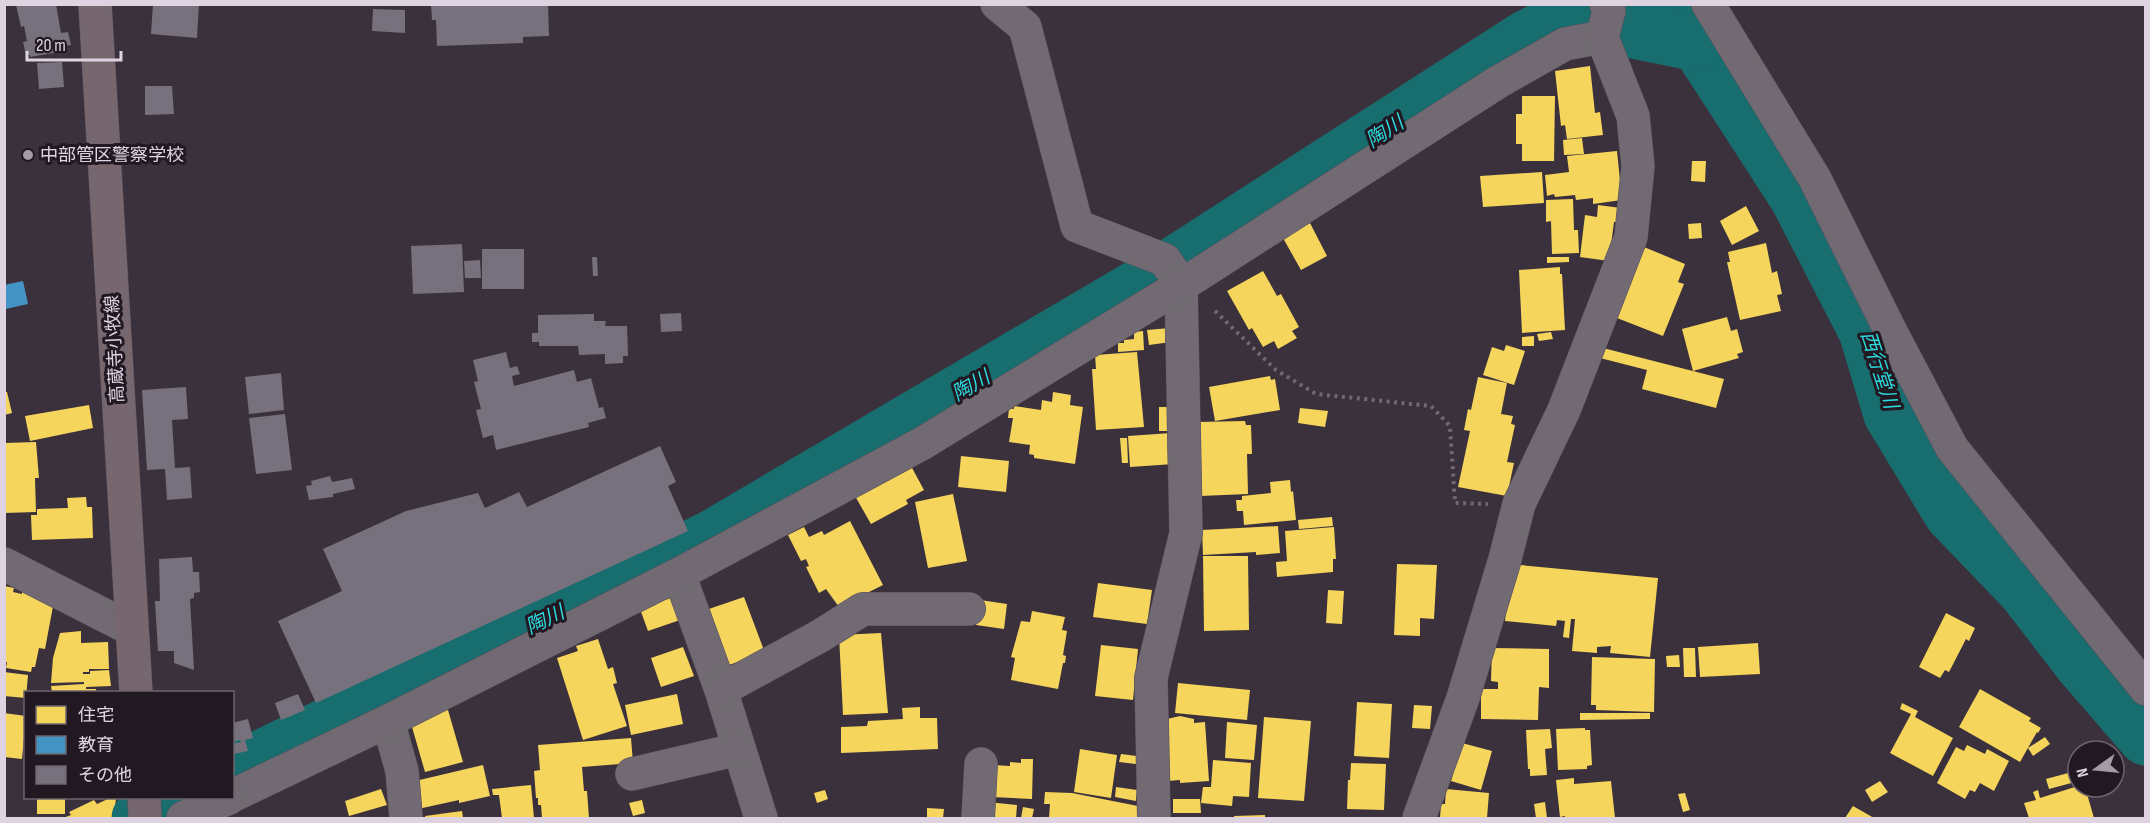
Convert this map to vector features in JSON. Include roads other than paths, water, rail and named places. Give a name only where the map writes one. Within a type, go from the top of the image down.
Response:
[{"type":"main road","name":"高蔵寺小牧線","points":[[95,4],[136,691]]},
{"type":"street","points":[[997,4],[1027,16],[1077,226],[1178,274]]},
{"type":"street","points":[[1708,4],[1815,179],[1891,332],[1953,448],[2145,689]]},
{"type":"street","points":[[234,795],[388,721],[679,574],[923,442],[1178,274],[1565,44],[1610,14],[1633,116],[1638,166],[1631,237],[1564,410],[1519,504],[1505,559],[1463,698],[1419,819]]},
{"type":"street","points":[[1154,819],[1151,678],[1186,533],[1178,274]]},
{"type":"street","points":[[4,564],[131,629]]},
{"type":"street","points":[[679,574],[721,690],[761,819]]},
{"type":"street","points":[[721,690],[820,636],[863,609],[969,609]]},
{"type":"street","points":[[388,721],[402,771],[406,819]]},
{"type":"street","points":[[632,774],[739,749]]},
{"type":"street","points":[[978,819],[981,764]]},
{"type":"street","points":[[183,819],[226,799]]},
{"type":"waterway","name":"西行堂川","points":[[1677,10],[1798,197],[1867,331],[1892,414],[1952,513],[2026,590],[2083,664],[2146,737]]},
{"type":"waterway","name":"陶川","points":[[234,772],[713,538],[1150,281],[1526,39],[1549,27],[1579,19],[1698,43]]},
{"type":"waterway","name":"陶川","points":[[140,818],[180,799]]},
{"type":"place","name":"中部管区警察学校","points":[[28,155]]}]
